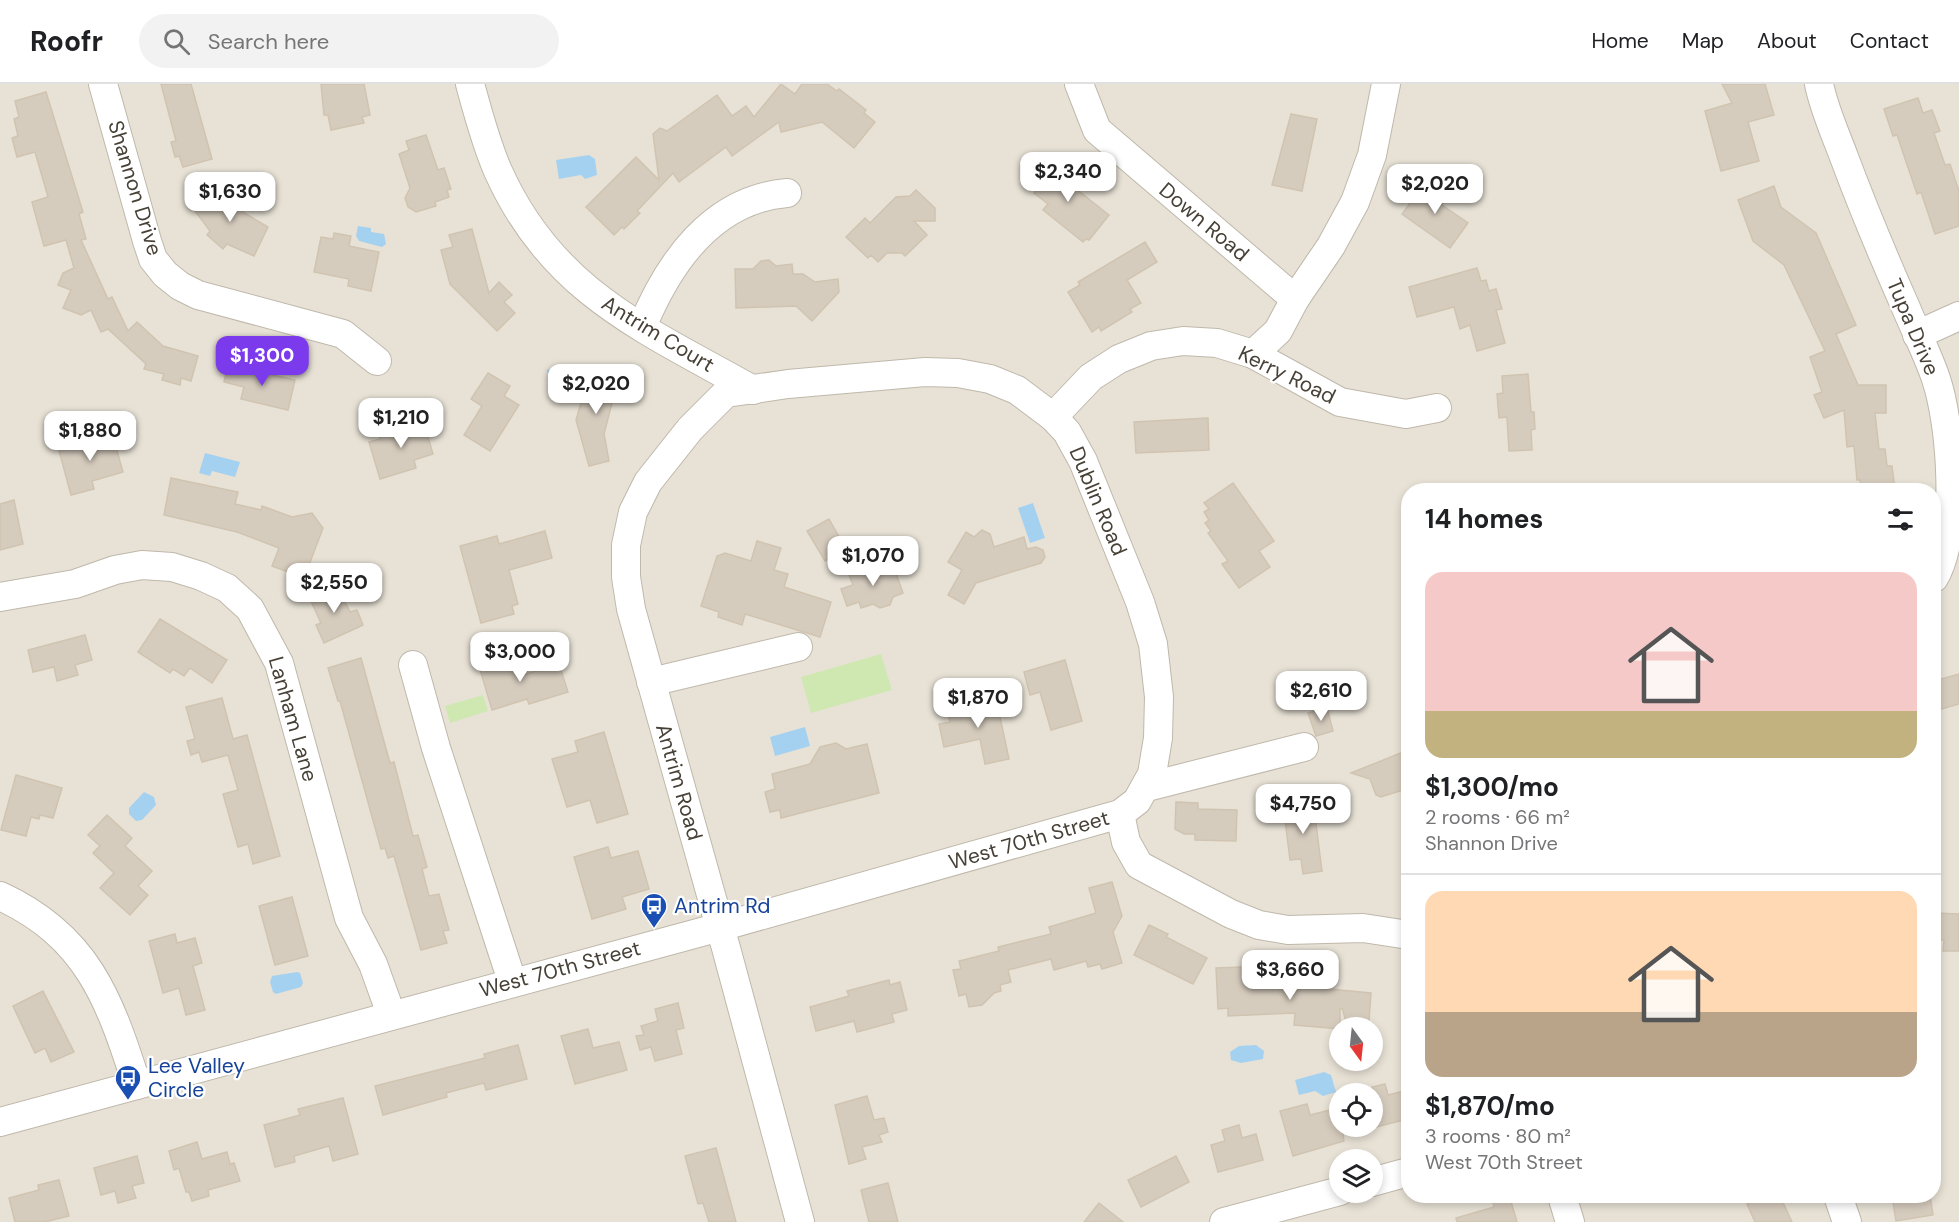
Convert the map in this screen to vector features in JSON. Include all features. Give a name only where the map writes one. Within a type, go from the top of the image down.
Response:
[{"type":"street","name":"Shannon Drive","points":[[103,84],[147,241],[153,259],[165,274],[198,295],[344,334],[377,361]]},
{"type":"street","name":"Antrim Court","points":[[470,84],[498,171],[520,213],[548,252],[581,286],[619,316],[753,390]]},
{"type":"street","name":"Down Road","points":[[1079,84],[1096,130],[1295,299]]},
{"type":"street","points":[[1253,354],[1278,330],[1295,299],[1331,246],[1354,202],[1372,155],[1386,84]]},
{"type":"street","name":"Tupa Drive","points":[[1819,84],[1867,221],[1928,356],[1944,407],[1953,481],[1950,541],[1945,573]]},
{"type":"street","points":[[642,327],[656,294],[675,262],[698,235],[745,202],[766,195],[787,193]]},
{"type":"street","points":[[1917,335],[1959,316]]},
{"type":"street","name":"Kerry Road","points":[[1053,417],[1091,377],[1119,359],[1151,346],[1183,341],[1217,343],[1253,354],[1340,402],[1406,414],[1437,408]]},
{"type":"street","name":"Dublin Road","points":[[753,390],[925,372],[958,373],[990,379],[1017,390],[1053,417],[1067,432],[1083,461],[1140,602],[1153,644],[1159,697],[1158,738],[1147,787]]},
{"type":"street","name":"Antrim Road","points":[[753,390],[726,393],[708,410],[648,482],[633,512],[626,545],[626,577],[631,609],[800,1222]]},
{"type":"street","name":"Lanham Lane","points":[[0,597],[75,584],[115,570],[142,565],[172,567],[201,576],[226,588],[250,609],[279,663],[349,918],[373,964],[391,1014]]},
{"type":"street","points":[[651,681],[798,647]]},
{"type":"street","points":[[413,665],[436,748],[512,981]]},
{"type":"street","points":[[1304,747],[1147,787],[1137,801],[1120,814],[1126,842],[1139,865],[1231,914],[1259,925],[1288,930],[1364,927],[1401,934]]},
{"type":"street","name":"West 70th Street","points":[[0,1122],[512,981],[720,927],[1120,814]]},
{"type":"street","points":[[0,896],[24,907],[56,929],[81,957],[119,1029],[137,1085]]},
{"type":"street","points":[[1383,1179],[1401,1174]]},
{"type":"street","points":[[1224,1222],[1329,1194]]},
{"type":"street","points":[[1564,1203],[1570,1222]]},
{"type":"street","points":[[1840,1203],[1847,1222]]},
{"type":"shaded area","points":[[0,84],[1959,84],[1959,1222],[0,1222]]},
{"type":"green space","points":[[881,654],[892,690],[811,713],[801,677]]},
{"type":"green space","points":[[483,695],[488,711],[450,723],[445,706]]},
{"type":"water","points":[[589,155],[595,159],[597,175],[585,179],[581,175],[559,179],[556,160]]},
{"type":"water","points":[[358,226],[371,228],[371,232],[384,234],[386,244],[382,247],[359,241],[356,236]]},
{"type":"water","points":[[562,365],[570,368],[564,385],[567,397],[556,401],[547,370]]},
{"type":"water","points":[[205,453],[240,462],[235,477],[212,471],[210,476],[199,473]]},
{"type":"water","points":[[1033,503],[1045,538],[1030,543],[1018,508]]},
{"type":"water","points":[[805,727],[810,746],[775,756],[770,737]]},
{"type":"water","points":[[144,792],[154,797],[156,805],[142,820],[136,821],[129,814],[129,808]]},
{"type":"water","points":[[300,973],[303,983],[301,987],[276,994],[273,992],[270,982],[272,976]]},
{"type":"water","points":[[1256,1045],[1264,1051],[1263,1059],[1241,1063],[1231,1060],[1230,1052],[1239,1046]]},
{"type":"water","points":[[1324,1072],[1331,1075],[1333,1083],[1329,1083],[1329,1094],[1323,1096],[1315,1091],[1299,1095],[1295,1080]]},
{"type":"building","points":[[161,84],[191,84],[212,159],[183,167],[179,156],[175,157],[171,142],[176,141]]},
{"type":"building","points":[[321,84],[364,84],[370,115],[362,117],[364,123],[331,130],[328,115],[324,115]]},
{"type":"building","points":[[781,84],[795,94],[802,84],[827,84],[837,91],[839,89],[866,110],[864,113],[875,122],[854,148],[822,122],[781,132],[779,122],[732,156],[726,147],[679,182],[673,173],[637,211],[640,213],[624,229],[622,227],[614,235],[586,207],[636,157],[659,180],[653,134],[660,128],[667,131],[717,95],[732,116],[746,106],[754,117]]},
{"type":"building","points":[[1722,84],[1765,84],[1774,115],[1748,122],[1759,161],[1721,171],[1705,111],[1732,103]]},
{"type":"building","points":[[46,92],[83,212],[79,214],[86,239],[81,240],[108,299],[112,297],[128,331],[137,322],[163,346],[198,356],[191,381],[181,378],[180,385],[162,380],[164,374],[144,369],[146,364],[108,329],[101,332],[91,310],[81,315],[63,308],[71,290],[58,285],[63,273],[74,268],[66,240],[44,246],[32,202],[48,197],[35,152],[17,157],[12,138],[18,136],[14,119],[19,117],[15,101]]},
{"type":"building","points":[[1918,98],[1923,113],[1932,110],[1940,131],[1934,133],[1945,165],[1950,164],[1959,191],[1959,226],[1935,234],[1921,192],[1917,194],[1897,135],[1893,136],[1884,109]]},
{"type":"building","points":[[1291,114],[1317,119],[1302,191],[1272,185]]},
{"type":"building","points":[[426,135],[438,170],[444,168],[451,189],[447,190],[449,197],[435,202],[436,206],[416,212],[408,207],[405,198],[410,188],[399,154],[409,150],[406,141]]},
{"type":"building","points":[[1040,162],[1053,173],[1055,170],[1065,177],[1067,174],[1078,184],[1075,188],[1109,215],[1089,240],[1086,239],[1083,242],[1043,210],[1048,204],[1034,193],[1039,186],[1028,177]]},
{"type":"building","points":[[1427,181],[1448,188],[1442,205],[1468,223],[1450,248],[1402,214],[1419,191],[1423,193]]},
{"type":"building","points":[[1774,186],[1781,207],[1816,233],[1856,325],[1836,334],[1858,385],[1886,385],[1886,413],[1875,413],[1879,449],[1885,449],[1887,466],[1892,466],[1894,483],[1860,483],[1860,480],[1857,480],[1854,446],[1847,447],[1844,410],[1824,418],[1814,395],[1822,392],[1810,357],[1825,351],[1784,265],[1753,241],[1738,200]]},
{"type":"building","points":[[222,187],[236,208],[268,227],[254,256],[227,244],[223,249],[207,235],[210,231],[192,207]]},
{"type":"building","points":[[916,190],[935,208],[935,221],[914,221],[927,235],[905,256],[902,253],[887,253],[878,262],[871,255],[868,258],[846,237],[865,218],[870,223],[896,197],[910,196]]},
{"type":"building","points":[[472,229],[489,293],[499,282],[512,295],[504,302],[515,313],[497,331],[450,284],[441,250],[453,247],[449,235]]},
{"type":"building","points":[[334,233],[351,236],[349,246],[379,252],[371,291],[348,286],[349,279],[314,272],[321,237],[333,239]]},
{"type":"building","points":[[1145,242],[1157,262],[1127,280],[1141,303],[1130,309],[1132,312],[1101,331],[1099,327],[1092,332],[1068,292],[1080,285],[1078,282]]},
{"type":"building","points":[[769,260],[776,266],[792,264],[793,274],[803,274],[815,282],[838,279],[839,292],[812,321],[796,306],[736,308],[735,269],[753,269],[761,261]]},
{"type":"building","points":[[1477,268],[1481,281],[1486,280],[1489,291],[1496,289],[1502,309],[1496,310],[1505,343],[1477,351],[1470,325],[1460,329],[1454,307],[1417,317],[1409,287]]},
{"type":"building","points":[[228,365],[295,380],[288,410],[241,399],[244,387],[224,382]]},
{"type":"building","points":[[591,369],[619,376],[604,434],[609,461],[589,466],[576,420]]},
{"type":"building","points":[[488,373],[510,386],[504,396],[519,405],[490,451],[464,435],[482,406],[471,399]]},
{"type":"building","points":[[1528,374],[1531,412],[1534,412],[1535,429],[1531,430],[1532,450],[1509,451],[1507,417],[1499,418],[1497,394],[1503,393],[1502,376]]},
{"type":"building","points":[[1208,418],[1209,450],[1136,453],[1134,422]]},
{"type":"building","points":[[423,420],[433,454],[414,460],[416,468],[380,479],[369,442],[380,439],[379,434]]},
{"type":"building","points":[[112,433],[123,472],[92,481],[94,489],[71,495],[58,447]]},
{"type":"building","points":[[171,478],[238,492],[235,504],[261,510],[262,506],[292,517],[312,513],[323,528],[304,578],[272,566],[279,548],[237,532],[164,515]]},
{"type":"building","points":[[1233,483],[1274,541],[1259,551],[1270,567],[1239,588],[1222,564],[1228,561],[1208,533],[1211,531],[1205,523],[1209,520],[1204,512],[1209,509],[1204,503]]},
{"type":"building","points":[[14,500],[23,544],[0,550],[0,504]]},
{"type":"building","points":[[829,519],[846,549],[825,561],[807,531]]},
{"type":"building","points":[[982,530],[990,534],[994,547],[1024,537],[1027,549],[1036,547],[1043,550],[1045,557],[1041,563],[976,583],[964,604],[948,595],[962,570],[948,562],[966,532],[974,537]]},
{"type":"building","points":[[545,531],[552,558],[509,570],[518,604],[512,606],[514,614],[481,623],[460,546],[497,536],[499,544]]},
{"type":"building","points":[[757,541],[781,548],[774,570],[788,574],[784,587],[831,602],[820,637],[745,614],[742,625],[718,617],[719,612],[701,606],[717,556],[725,553],[751,561]]},
{"type":"building","points":[[880,563],[882,569],[893,565],[903,593],[893,597],[890,605],[880,608],[873,604],[861,608],[859,602],[847,606],[841,589],[853,585],[849,575]]},
{"type":"building","points":[[337,585],[350,612],[357,610],[363,625],[324,643],[316,625],[321,623],[309,597]]},
{"type":"building","points":[[160,619],[227,660],[212,683],[190,668],[184,676],[173,669],[170,673],[138,652]]},
{"type":"building","points":[[85,635],[92,660],[75,665],[78,675],[57,681],[54,667],[33,672],[28,650]]},
{"type":"building","points":[[513,655],[520,676],[559,664],[568,692],[529,704],[527,699],[492,710],[479,666]]},
{"type":"building","points":[[361,658],[390,763],[394,762],[413,836],[418,835],[427,867],[422,869],[429,896],[439,894],[449,930],[443,931],[447,943],[421,950],[394,856],[388,858],[385,848],[381,849],[340,701],[338,701],[328,668]]},
{"type":"building","points":[[1065,660],[1082,721],[1051,730],[1040,692],[1030,695],[1024,672]]},
{"type":"building","points":[[1959,674],[1959,704],[1941,709],[1941,679]]},
{"type":"building","points":[[995,694],[1009,759],[985,764],[980,739],[944,747],[939,724],[950,722],[948,714],[974,708],[972,699]]},
{"type":"building","points":[[222,698],[233,739],[247,735],[280,856],[253,864],[248,844],[238,847],[223,794],[238,790],[228,755],[202,762],[199,752],[191,755],[187,741],[195,739],[186,707]]},
{"type":"building","points":[[1327,708],[1333,731],[1316,736],[1308,713]]},
{"type":"building","points":[[604,732],[628,814],[597,823],[590,800],[567,807],[552,759],[578,752],[575,741]]},
{"type":"building","points":[[836,743],[846,749],[867,744],[879,793],[781,818],[780,810],[770,812],[765,792],[775,789],[772,774],[810,764],[820,747]]},
{"type":"building","points":[[1401,753],[1401,791],[1381,797],[1376,795],[1370,779],[1351,773]]},
{"type":"building","points":[[16,775],[62,788],[53,818],[40,815],[39,819],[31,817],[26,836],[1,830]]},
{"type":"building","points":[[1313,800],[1322,871],[1303,874],[1301,859],[1290,860],[1283,804]]},
{"type":"building","points":[[1176,802],[1198,803],[1198,809],[1237,810],[1236,841],[1195,840],[1195,834],[1184,834],[1175,829]]},
{"type":"building","points":[[107,815],[132,838],[125,846],[152,871],[138,886],[148,895],[130,915],[100,888],[114,873],[93,853],[100,846],[88,835]]},
{"type":"building","points":[[608,847],[611,858],[638,851],[649,889],[622,897],[626,909],[592,919],[574,857]]},
{"type":"building","points":[[1112,882],[1122,916],[1113,932],[1122,963],[1102,969],[1100,964],[1088,967],[1086,961],[1054,970],[1051,959],[1008,970],[1011,982],[1000,985],[1001,991],[994,993],[982,1005],[969,1007],[966,994],[959,996],[953,970],[961,969],[959,961],[999,951],[998,947],[1051,934],[1049,927],[1096,913],[1089,888]]},
{"type":"building","points":[[292,897],[308,956],[275,965],[259,906]]},
{"type":"building","points":[[1941,913],[1959,914],[1959,951],[1943,951],[1944,940],[1941,940]]},
{"type":"building","points":[[1149,925],[1168,934],[1166,937],[1207,958],[1193,984],[1134,955]]},
{"type":"building","points":[[175,934],[177,943],[195,938],[202,963],[193,966],[205,1010],[186,1015],[179,988],[163,993],[149,941]]},
{"type":"building","points":[[1241,967],[1242,981],[1276,980],[1276,984],[1371,993],[1369,1017],[1345,1017],[1342,1008],[1340,1017],[1329,1017],[1329,1028],[1294,1025],[1295,1013],[1228,1016],[1228,1008],[1218,1009],[1216,968]]},
{"type":"building","points":[[889,980],[890,985],[900,982],[907,1010],[892,1014],[894,1022],[857,1032],[854,1021],[816,1031],[810,1007],[849,996],[847,991]]},
{"type":"building","points":[[43,991],[74,1052],[51,1062],[45,1048],[35,1053],[13,1006]]},
{"type":"building","points":[[678,1003],[684,1028],[676,1030],[682,1054],[655,1061],[651,1047],[640,1050],[636,1036],[644,1035],[641,1026],[658,1021],[655,1009]]},
{"type":"building","points":[[588,1029],[593,1048],[619,1042],[627,1070],[575,1084],[561,1036]]},
{"type":"building","points":[[518,1045],[527,1079],[486,1090],[484,1083],[446,1093],[447,1097],[383,1115],[375,1086],[485,1058],[484,1054]]},
{"type":"building","points":[[1383,1084],[1385,1084],[1388,1095],[1401,1092],[1401,1121],[1383,1125]]},
{"type":"building","points":[[867,1096],[874,1120],[884,1118],[888,1132],[879,1135],[882,1142],[862,1147],[866,1159],[849,1164],[835,1105]]},
{"type":"building","points":[[343,1098],[358,1154],[333,1161],[329,1146],[294,1156],[295,1162],[275,1167],[264,1125],[300,1115],[298,1109]]},
{"type":"building","points":[[1307,1104],[1310,1115],[1329,1110],[1329,1137],[1343,1137],[1344,1141],[1293,1156],[1280,1111]]},
{"type":"building","points":[[1239,1125],[1242,1138],[1256,1134],[1263,1160],[1218,1172],[1211,1145],[1225,1141],[1222,1130]]},
{"type":"building","points":[[197,1142],[202,1159],[227,1152],[230,1164],[234,1163],[240,1181],[208,1190],[209,1196],[192,1201],[189,1192],[186,1192],[179,1168],[174,1170],[169,1151]]},
{"type":"building","points":[[716,1148],[736,1222],[709,1222],[703,1203],[698,1204],[685,1156]]},
{"type":"building","points":[[137,1156],[144,1183],[132,1186],[136,1198],[118,1203],[115,1191],[101,1195],[94,1168]]},
{"type":"building","points":[[1176,1156],[1189,1182],[1141,1207],[1128,1180]]},
{"type":"building","points":[[59,1180],[69,1216],[45,1222],[15,1222],[9,1198],[39,1190],[38,1185]]},
{"type":"building","points":[[888,1183],[898,1222],[869,1222],[861,1190]]},
{"type":"building","points":[[1099,1203],[1123,1222],[1084,1222]]},
{"type":"building","points":[[1493,1203],[1511,1203],[1517,1222],[1457,1222],[1456,1218],[1494,1207]]},
{"type":"building","points":[[1783,1203],[1792,1222],[1755,1222],[1747,1204]]},
{"type":"building","points":[[1893,1203],[1931,1203],[1933,1215],[1896,1221]]},
{"type":"place","name":"Antrim Rd","points":[[654,929]]},
{"type":"place","name":"Lee Valley Circle","points":[[128,1101]]}]
